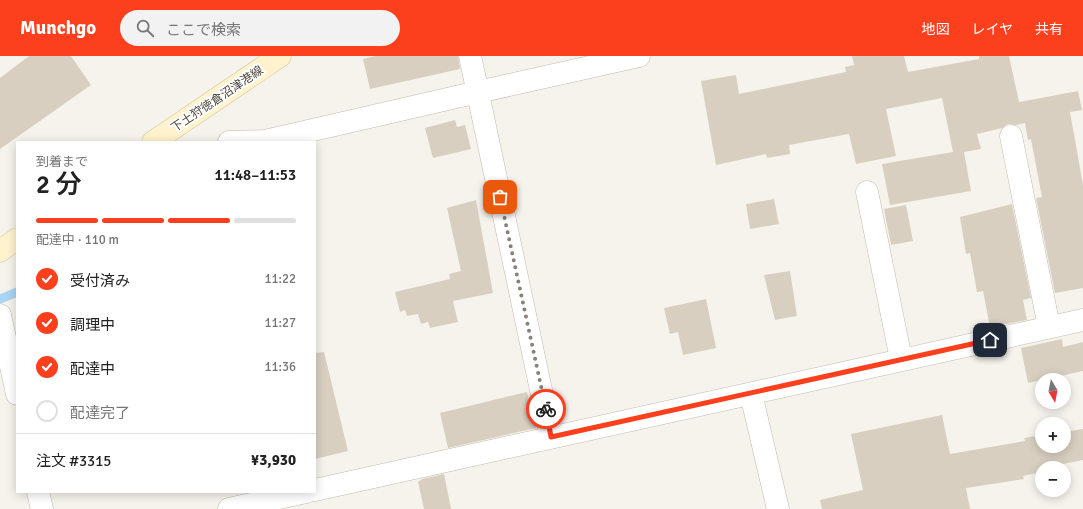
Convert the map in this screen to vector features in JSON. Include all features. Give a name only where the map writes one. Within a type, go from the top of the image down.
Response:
[{"type":"main road","name":"下土狩徳倉沼津港線","points":[[154,141],[280,56]]},
{"type":"main road","points":[[0,251],[16,240]]},
{"type":"street","points":[[470,56],[551,437]]},
{"type":"street","points":[[265,141],[639,56]]},
{"type":"street","points":[[1011,136],[1049,327]]},
{"type":"street","points":[[867,192],[901,359]]},
{"type":"street","points":[[0,315],[16,389]]},
{"type":"street","points":[[316,490],[751,394],[901,359],[1083,320]]},
{"type":"street","points":[[751,394],[778,509]]},
{"type":"street","points":[[38,493],[42,509]]},
{"type":"street","points":[[229,509],[302,493]]},
{"type":"building","points":[[29,56],[71,56],[91,85],[0,149],[0,78]]},
{"type":"building","points":[[376,56],[458,56],[460,69],[370,89],[363,59]]},
{"type":"building","points":[[852,56],[904,56],[908,72],[979,59],[979,56],[1009,56],[1019,102],[1078,91],[1082,110],[1070,112],[1083,185],[1083,288],[1055,293],[1036,198],[1042,197],[1031,139],[1028,140],[1025,123],[1016,125],[1008,124],[1002,128],[977,134],[981,149],[964,152],[971,191],[890,205],[882,164],[953,152],[942,98],[886,109],[896,156],[856,164],[849,134],[789,145],[790,154],[767,158],[766,154],[716,165],[701,81],[736,75],[739,94],[846,72],[845,67],[854,65]]},
{"type":"building","points":[[455,120],[457,127],[465,125],[471,149],[433,158],[425,128]]},
{"type":"building","points":[[774,199],[779,224],[750,229],[746,204]]},
{"type":"building","points":[[476,200],[493,293],[453,301],[458,322],[430,328],[428,322],[421,324],[418,314],[407,316],[405,310],[400,312],[395,292],[450,279],[449,274],[461,271],[447,208]]},
{"type":"building","points":[[1012,204],[1031,298],[1023,300],[1027,320],[990,327],[983,291],[977,292],[970,253],[966,254],[960,217]]},
{"type":"building","points":[[906,205],[913,241],[891,245],[884,209]]},
{"type":"building","points":[[790,271],[797,316],[775,320],[764,275]]},
{"type":"building","points":[[706,299],[716,348],[683,355],[678,332],[670,334],[664,308]]},
{"type":"building","points":[[1062,339],[1063,347],[1083,342],[1083,371],[1071,374],[1035,373],[1035,381],[1028,383],[1021,348]]},
{"type":"building","points":[[324,352],[348,451],[316,459],[316,353]]},
{"type":"building","points":[[527,392],[536,428],[448,448],[440,413]]},
{"type":"building","points":[[942,415],[950,454],[1025,441],[1024,438],[1035,436],[1035,453],[1071,453],[1071,431],[1083,429],[1083,460],[1071,462],[1071,461],[1035,461],[1035,473],[1023,476],[1024,479],[966,488],[970,509],[822,509],[820,500],[863,490],[851,434]]},
{"type":"building","points":[[444,474],[451,509],[424,509],[418,482],[422,479]]},
{"type":"waterway","points":[[0,299],[16,292]]},
{"type":"way so far","points":[[500,197],[546,409]]},
{"type":"route","points":[[546,409],[551,437],[990,340]]}]
